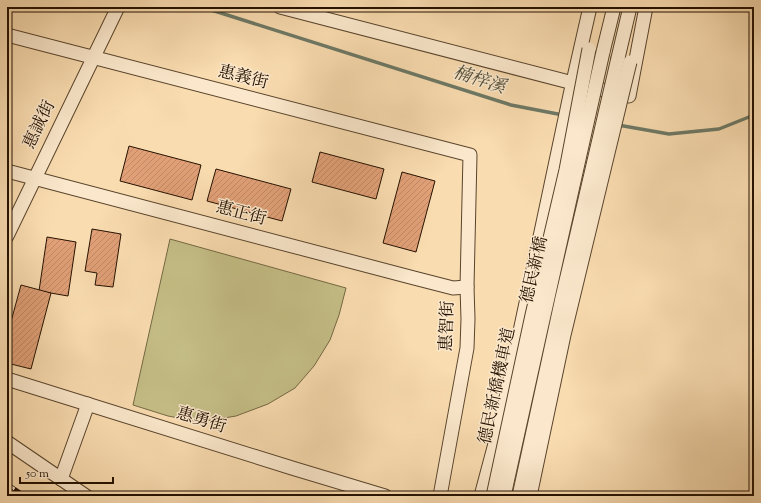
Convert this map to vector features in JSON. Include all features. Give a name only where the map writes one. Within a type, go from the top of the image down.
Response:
[{"type":"street","name":"惠誠街","points":[[7,236],[105,31],[118,7]]},
{"type":"street","points":[[280,7],[571,89],[629,96],[645,7]]},
{"type":"street","points":[[481,496],[501,421],[571,89],[590,7]]},
{"type":"street","name":"德民新橋機車道","points":[[493,496],[532,315],[566,170],[597,7]]},
{"type":"street","name":"德民新橋","points":[[504,496],[614,7]]},
{"type":"street","points":[[530,496],[624,60],[630,7]]},
{"type":"street","points":[[624,60],[645,7]]},
{"type":"street","name":"惠義街","points":[[7,35],[470,155]]},
{"type":"street","name":"德民新橋","points":[[519,496],[562,298],[624,60]]},
{"type":"street","name":"惠智街","points":[[440,496],[467,348],[470,155]]},
{"type":"street","name":"惠正街","points":[[7,170],[453,288],[467,287]]},
{"type":"street","name":"惠勇街","points":[[7,379],[385,496]]},
{"type":"street","points":[[61,479],[88,404]]},
{"type":"street","points":[[7,442],[86,496]]},
{"type":"shaded area","points":[[170,239],[346,288],[339,315],[330,340],[314,366],[295,388],[268,404],[236,416],[200,422],[168,416],[133,405]]},
{"type":"building","points":[[129,146],[201,165],[192,200],[120,181]]},
{"type":"building","points":[[320,152],[384,169],[376,199],[312,182]]},
{"type":"building","points":[[216,169],[291,189],[282,221],[207,201]]},
{"type":"building","points":[[402,172],[435,181],[416,252],[383,243]]},
{"type":"building","points":[[92,229],[121,234],[113,287],[95,285],[97,273],[85,271]]},
{"type":"building","points":[[47,237],[76,242],[68,296],[39,291]]},
{"type":"building","points":[[21,285],[51,293],[31,369],[7,363],[7,336]]},
{"type":"waterway","name":"楠梓溪","points":[[202,7],[511,105],[563,115]]},
{"type":"waterway","name":"楠梓溪","points":[[618,125],[669,134],[719,129],[754,115]]},
{"type":"railway","points":[[7,484],[25,496]]}]
